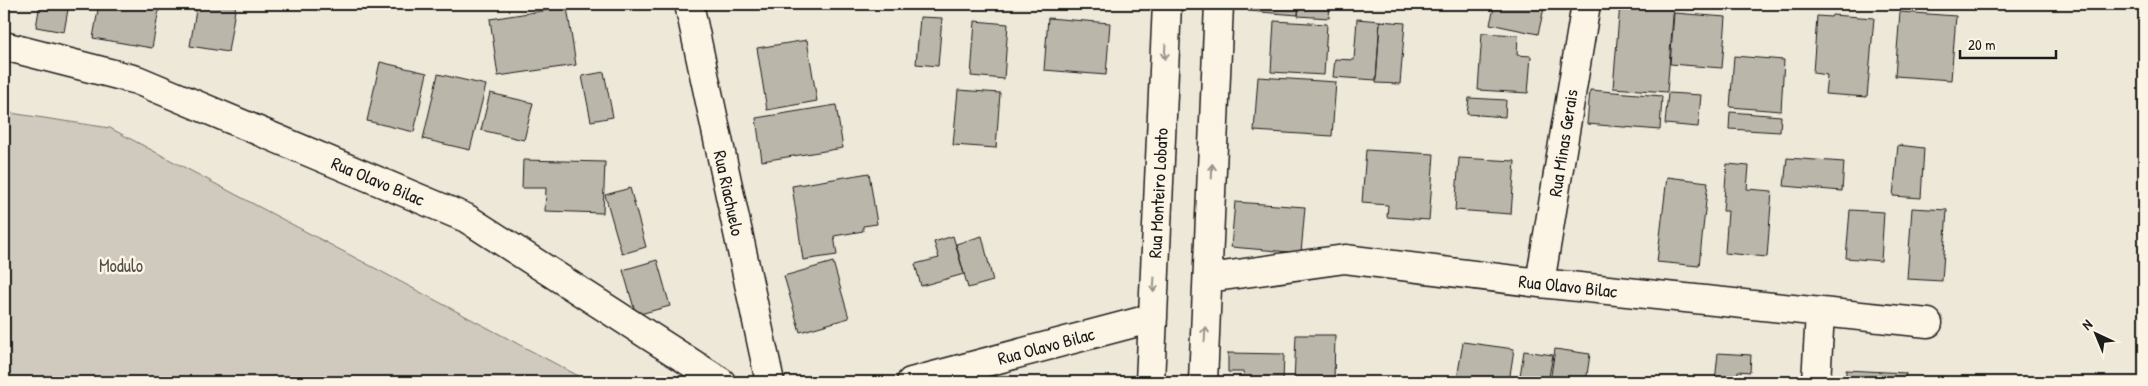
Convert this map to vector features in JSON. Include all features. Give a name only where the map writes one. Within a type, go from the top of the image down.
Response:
[{"type":"street","name":"Rua Riachuelo","points":[[689,4],[770,382]]},
{"type":"street","name":"Rua Monteiro Lobato","points":[[1150,382],[1167,4]]},
{"type":"street","points":[[1203,382],[1219,4]]},
{"type":"street","name":"Rua Minas Gerais","points":[[1540,283],[1586,4]]},
{"type":"street","name":"Rua Olavo Bilac","points":[[4,46],[137,80],[466,218],[721,382]]},
{"type":"street","name":"Rua Olavo Bilac","points":[[1208,278],[1345,259],[1540,283],[1928,323]]},
{"type":"street","points":[[1816,382],[1820,313]]},
{"type":"street","name":"Rua Olavo Bilac","points":[[911,382],[1152,318]]},
{"type":"green space","name":"Modulo","points":[[4,112],[110,128],[590,382],[4,382]]},
{"type":"building","points":[[40,4],[69,4],[64,32],[36,27]]},
{"type":"building","points":[[99,4],[160,4],[152,48],[93,38]]},
{"type":"building","points":[[197,4],[236,4],[228,52],[190,46]]},
{"type":"building","points":[[1249,4],[1299,4],[1298,15],[1248,11]]},
{"type":"building","points":[[1299,4],[1330,4],[1329,18],[1298,16]]},
{"type":"building","points":[[1495,4],[1545,4],[1538,34],[1490,24]]},
{"type":"building","points":[[1620,4],[1674,4],[1667,92],[1613,88]]},
{"type":"building","points":[[567,7],[576,65],[498,76],[490,19]]},
{"type":"building","points":[[1900,12],[1956,16],[1951,80],[1895,76]]},
{"type":"building","points":[[1674,13],[1726,17],[1722,68],[1670,64]]},
{"type":"building","points":[[1832,15],[1874,18],[1867,97],[1825,94],[1827,75],[1813,73],[1817,16],[1831,17]]},
{"type":"building","points":[[920,17],[942,18],[938,66],[916,64]]},
{"type":"building","points":[[1048,18],[1110,23],[1106,75],[1044,70]]},
{"type":"building","points":[[1357,19],[1380,21],[1376,80],[1333,77],[1335,59],[1354,60]]},
{"type":"building","points":[[975,21],[1008,24],[1004,79],[971,76]]},
{"type":"building","points":[[1274,21],[1327,24],[1324,75],[1271,72]]},
{"type":"building","points":[[1380,21],[1405,23],[1400,84],[1376,83]]},
{"type":"building","points":[[1482,33],[1518,35],[1517,55],[1531,56],[1528,93],[1478,90]]},
{"type":"building","points":[[807,40],[817,101],[767,110],[757,48]]},
{"type":"building","points":[[1734,56],[1784,60],[1781,111],[1730,107]]},
{"type":"building","points":[[380,62],[427,73],[414,132],[367,121]]},
{"type":"building","points":[[604,72],[613,117],[591,121],[582,76]]},
{"type":"building","points":[[438,74],[486,85],[470,150],[423,139]]},
{"type":"building","points":[[1258,77],[1336,82],[1332,136],[1254,131]]},
{"type":"building","points":[[958,90],[1000,93],[996,148],[953,145]]},
{"type":"building","points":[[1590,90],[1662,96],[1660,130],[1587,124]]},
{"type":"building","points":[[490,93],[533,103],[524,140],[481,130]]},
{"type":"building","points":[[1668,93],[1701,95],[1698,127],[1665,124]]},
{"type":"building","points":[[1469,98],[1506,100],[1505,117],[1467,114]]},
{"type":"building","points":[[836,105],[843,148],[762,161],[756,118]]},
{"type":"building","points":[[1730,112],[1781,116],[1780,132],[1729,129]]},
{"type":"building","points":[[1898,145],[1924,148],[1921,198],[1893,196]]},
{"type":"building","points":[[1366,150],[1434,154],[1429,220],[1387,217],[1388,205],[1362,203]]},
{"type":"building","points":[[1459,158],[1515,161],[1511,214],[1455,210]]},
{"type":"building","points":[[1787,158],[1844,162],[1842,191],[1784,186]]},
{"type":"building","points":[[523,160],[605,162],[603,213],[545,211],[546,188],[522,188]]},
{"type":"building","points":[[1727,164],[1749,166],[1747,189],[1772,191],[1767,257],[1725,253],[1728,211],[1723,211]]},
{"type":"building","points":[[869,173],[877,224],[863,226],[863,231],[834,236],[837,255],[803,260],[792,186]]},
{"type":"building","points":[[1667,177],[1708,182],[1699,266],[1657,262]]},
{"type":"building","points":[[630,188],[646,247],[622,254],[605,195]]},
{"type":"building","points":[[1235,202],[1305,207],[1301,253],[1231,247]]},
{"type":"building","points":[[1912,208],[1947,210],[1942,281],[1907,279]]},
{"type":"building","points":[[1850,210],[1884,212],[1881,261],[1846,258]]},
{"type":"building","points":[[953,236],[964,274],[921,286],[915,264],[939,258],[934,242]]},
{"type":"building","points":[[982,236],[993,281],[968,288],[956,244]]},
{"type":"building","points":[[657,260],[670,306],[636,315],[623,270]]},
{"type":"building","points":[[833,262],[849,318],[800,332],[784,276]]},
{"type":"building","points":[[1296,335],[1335,335],[1334,382],[1294,382]]},
{"type":"building","points":[[1463,342],[1514,349],[1509,382],[1479,382],[1457,379]]},
{"type":"building","points":[[1555,349],[1590,354],[1586,382],[1550,382]]},
{"type":"building","points":[[1524,351],[1553,355],[1548,382],[1519,382]]},
{"type":"building","points":[[1228,353],[1284,354],[1283,382],[1234,382],[1244,375],[1244,372],[1228,372]]},
{"type":"building","points":[[1718,353],[1751,355],[1750,372],[1738,371],[1737,382],[1715,382]]},
{"type":"building","points":[[1846,370],[1906,373],[1905,382],[1846,382]]}]
